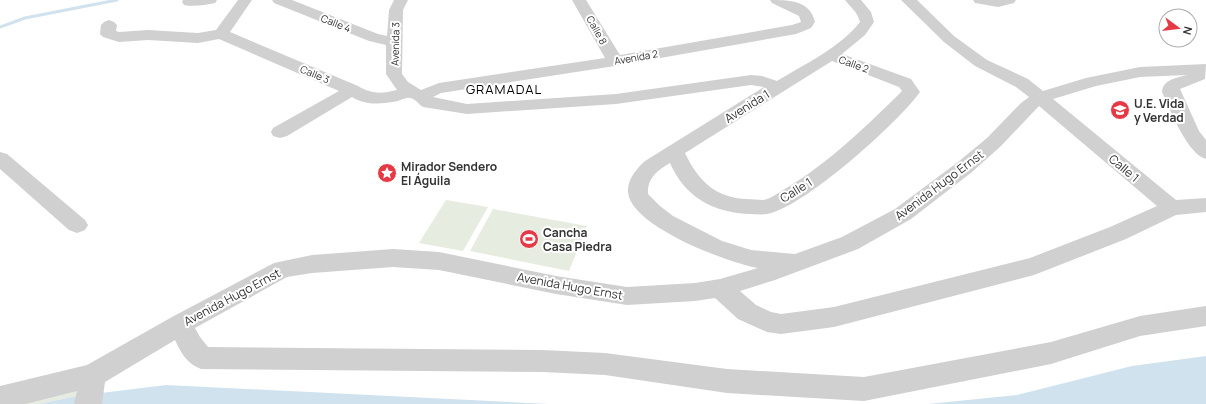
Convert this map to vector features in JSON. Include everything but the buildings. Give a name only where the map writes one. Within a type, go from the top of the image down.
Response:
[{"type":"street","points":[[189,2],[210,0]]},
{"type":"street","points":[[109,25],[108,34],[119,37],[148,35],[198,38],[221,34],[245,0]]},
{"type":"street","name":"Calle 4","points":[[279,0],[374,38],[394,42]]},
{"type":"street","name":"Avenida 3","points":[[401,0],[396,10],[394,74],[402,86],[418,95]]},
{"type":"street","name":"Calle 8","points":[[579,0],[615,62]]},
{"type":"street","name":"Avenida 2","points":[[418,95],[439,88],[615,62],[806,26],[808,22],[806,14],[799,9],[777,0]]},
{"type":"street","points":[[831,55],[851,42],[867,22],[865,13],[860,6],[852,0]]},
{"type":"street","points":[[898,0],[911,10],[941,42],[967,63],[1017,89],[1039,98]]},
{"type":"street","name":"Calle 1","points":[[908,0],[949,39],[963,50],[981,63],[1022,83],[1172,208]]},
{"type":"street","points":[[980,0],[998,2],[1009,0]]},
{"type":"street","name":"Calle 3","points":[[221,34],[352,90],[366,98],[387,98],[418,95]]},
{"type":"street","name":"Calle 2","points":[[776,88],[831,55],[906,83],[911,92]]},
{"type":"street","points":[[1204,66],[1196,78],[1175,84],[1171,87],[1171,92],[1190,132],[1206,153]]},
{"type":"street","name":"Avenida Hugo Ernst","points":[[0,398],[91,391],[181,324],[282,269],[344,261],[393,258],[440,261],[556,285],[627,296],[695,292],[720,288],[767,274],[850,243],[903,214],[965,168],[994,142],[1027,107],[1039,98],[1092,82],[1140,72],[1204,66]]},
{"type":"street","name":"Avenida 1","points":[[418,95],[429,104],[467,109],[616,99],[751,80],[766,81],[776,88],[652,165],[643,175],[638,184],[638,195],[641,200],[657,214],[685,233],[724,251],[754,258],[796,263]]},
{"type":"street","points":[[280,132],[352,90]]},
{"type":"street","name":"Calle 1","points":[[674,151],[683,170],[703,193],[726,204],[766,207],[787,198],[809,184],[878,126],[911,92]]},
{"type":"street","points":[[0,158],[8,176],[77,226]]},
{"type":"street","points":[[720,288],[748,312],[767,322],[781,324],[834,317],[1034,266],[1118,233],[1172,208],[1206,205]]},
{"type":"street","points":[[181,324],[190,344],[201,358],[542,361],[605,364],[727,381],[864,389],[1051,354],[1140,326],[1206,316]]},
{"type":"shaded area","points":[[446,200],[488,207],[463,251],[419,243]]},
{"type":"shaded area","name":"Cancha Casa Piedra","points":[[493,209],[587,226],[569,271],[470,251]]},
{"type":"shaded area","points":[[77,388],[77,396],[38,404],[7,404]]},
{"type":"water","points":[[1206,356],[1206,404],[928,404],[1017,395],[1132,366]]},
{"type":"water","points":[[166,385],[549,404],[38,404],[77,396]]},
{"type":"waterway","points":[[0,27],[25,18],[117,0]]},
{"type":"place","name":"U.E. Vida y Verdad","points":[[1120,110]]},
{"type":"place","name":"Mirador Sendero El Águila","points":[[387,173]]},
{"type":"place","name":"Cancha Casa Piedra","points":[[529,239]]},
{"type":"district","name":"GRAMADAL","points":[[504,89]]}]
